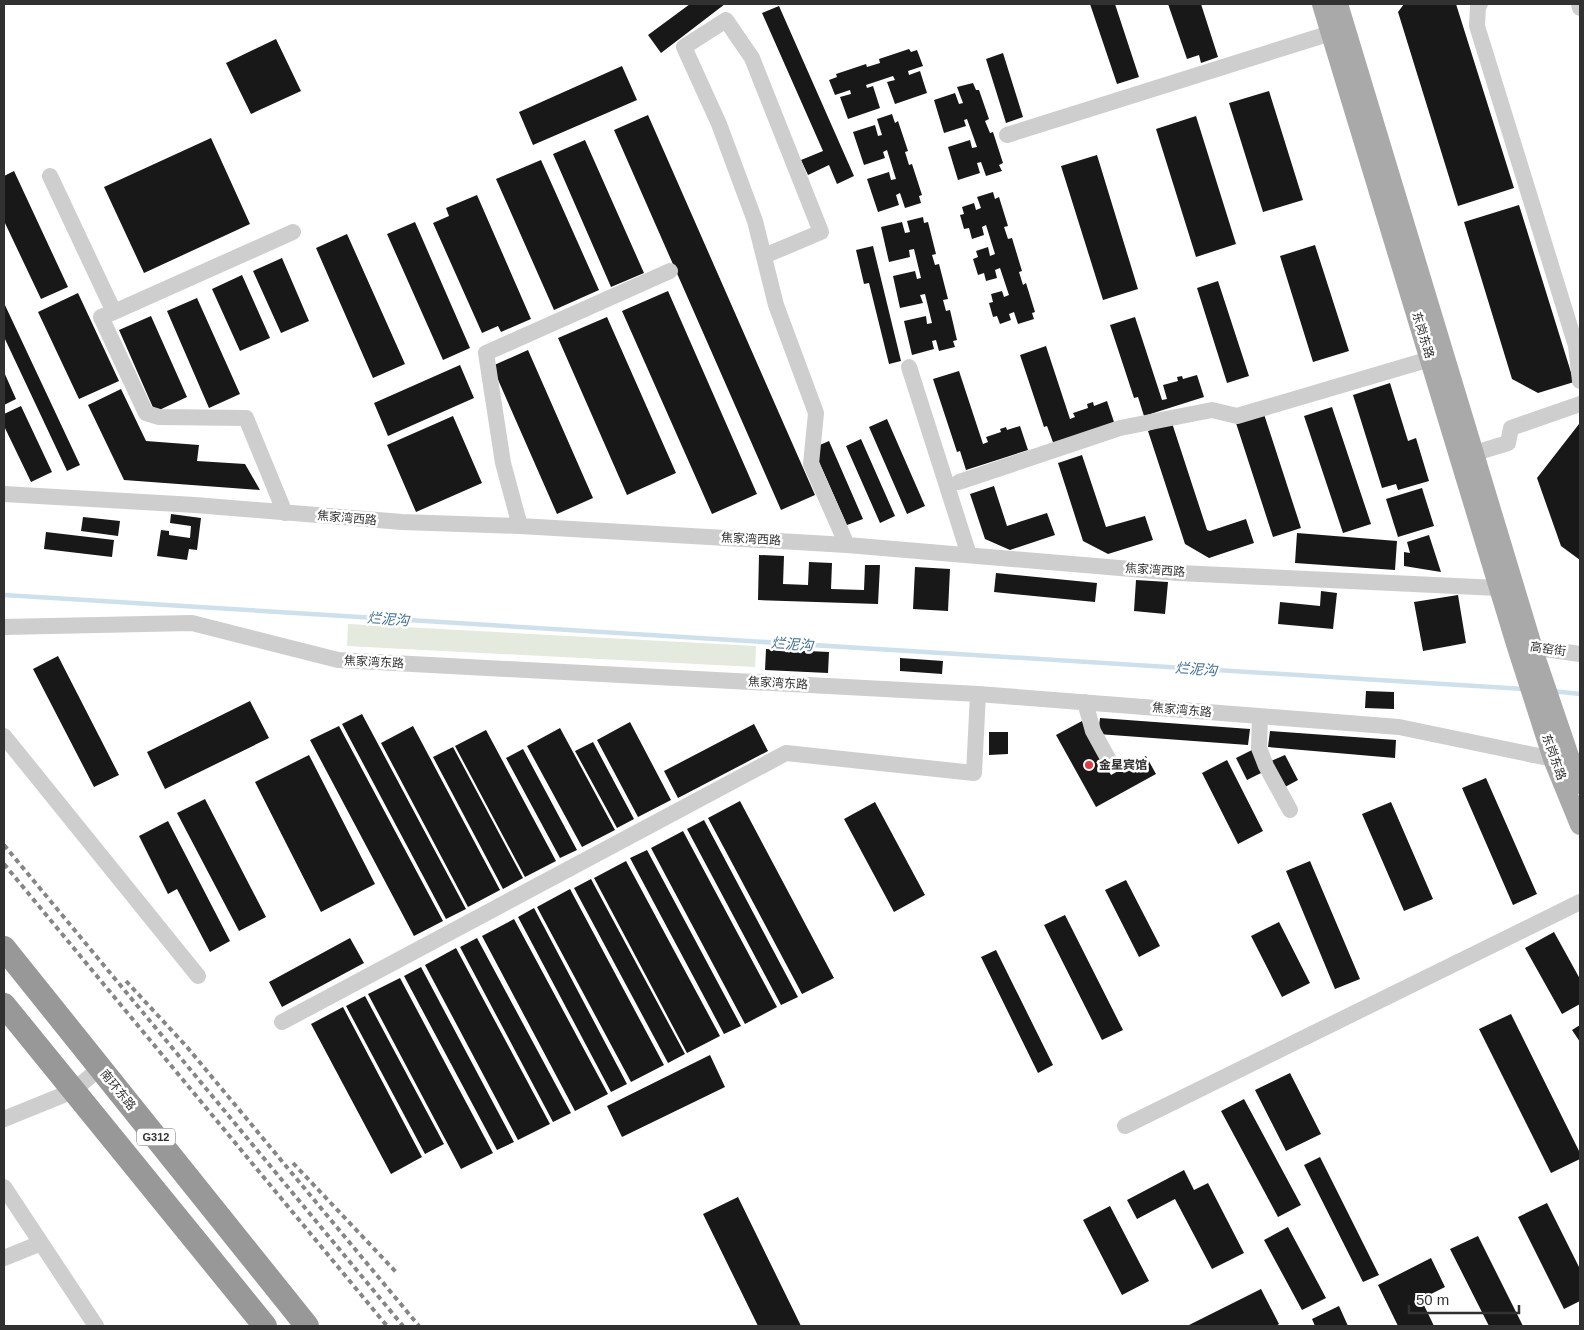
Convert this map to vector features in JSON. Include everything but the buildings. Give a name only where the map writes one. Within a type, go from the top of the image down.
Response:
[{"type":"highway","name":"南环东路","points":[[4,948],[307,1326]]},
{"type":"highway","name":"G312","points":[[4,1005],[265,1326]]},
{"type":"main road","name":"东岗东路","points":[[1322,4],[1498,588],[1527,655]]},
{"type":"main road","name":"东岗东路","points":[[1338,4],[1475,453],[1527,655]]},
{"type":"main road","points":[[1527,655],[1547,716]]},
{"type":"main road","name":"东岗东路","points":[[1547,716],[1553,759],[1580,825]]},
{"type":"main road","name":"东岗东路","points":[[1547,716],[1580,784]]},
{"type":"street","points":[[1480,4],[1478,6],[1477,26],[1576,346],[1580,381]]},
{"type":"street","points":[[1579,4],[1580,8]]},
{"type":"street","points":[[764,256],[821,232],[752,58],[726,20],[684,47],[719,124],[756,221],[764,256],[776,305],[816,412],[811,464],[847,545]]},
{"type":"street","points":[[1007,135],[1331,33]]},
{"type":"street","points":[[50,176],[114,312]]},
{"type":"street","points":[[285,512],[246,418],[158,417],[146,413],[101,317],[293,232]]},
{"type":"street","points":[[520,526],[504,463],[486,353],[670,271]]},
{"type":"street","points":[[959,482],[1120,428],[1212,410],[1237,416],[1430,359]]},
{"type":"street","points":[[909,367],[969,555]]},
{"type":"street","points":[[1475,453],[1508,443],[1511,428],[1580,404]]},
{"type":"street","name":"焦家湾西路","points":[[4,494],[195,505],[402,522],[520,526],[847,545],[1179,573],[1498,588]]},
{"type":"street","name":"焦家湾东路","points":[[4,627],[192,623],[338,660],[978,694],[1399,727],[1553,759]]},
{"type":"street","name":"高窑街","points":[[1527,655],[1580,654]]},
{"type":"street","points":[[282,1022],[786,753],[974,773],[978,694]]},
{"type":"street","points":[[1085,702],[1094,731],[1110,762]]},
{"type":"street","points":[[1260,716],[1260,748],[1266,766],[1290,810]]},
{"type":"street","points":[[4,736],[198,976]]},
{"type":"street","points":[[1126,1126],[1580,902]]},
{"type":"street","points":[[4,1120],[73,1091],[101,1067]]},
{"type":"street","points":[[4,1187],[96,1326]]},
{"type":"street","points":[[4,1258],[41,1243]]},
{"type":"shaded area","points":[[348,624],[756,646],[755,667],[347,646]]},
{"type":"waterway","name":"烂泥沟","points":[[4,595],[1524,689]]},
{"type":"waterway","name":"烂泥沟","points":[[1552,691],[1580,694]]},
{"type":"railway","points":[[4,845],[403,1326]]},
{"type":"railway","points":[[4,864],[387,1326]]},
{"type":"railway","points":[[126,981],[187,1047],[419,1326]]},
{"type":"railway","points":[[293,1163],[396,1272]]},
{"type":"place","name":"金星宾馆","points":[[1089,765]]}]
